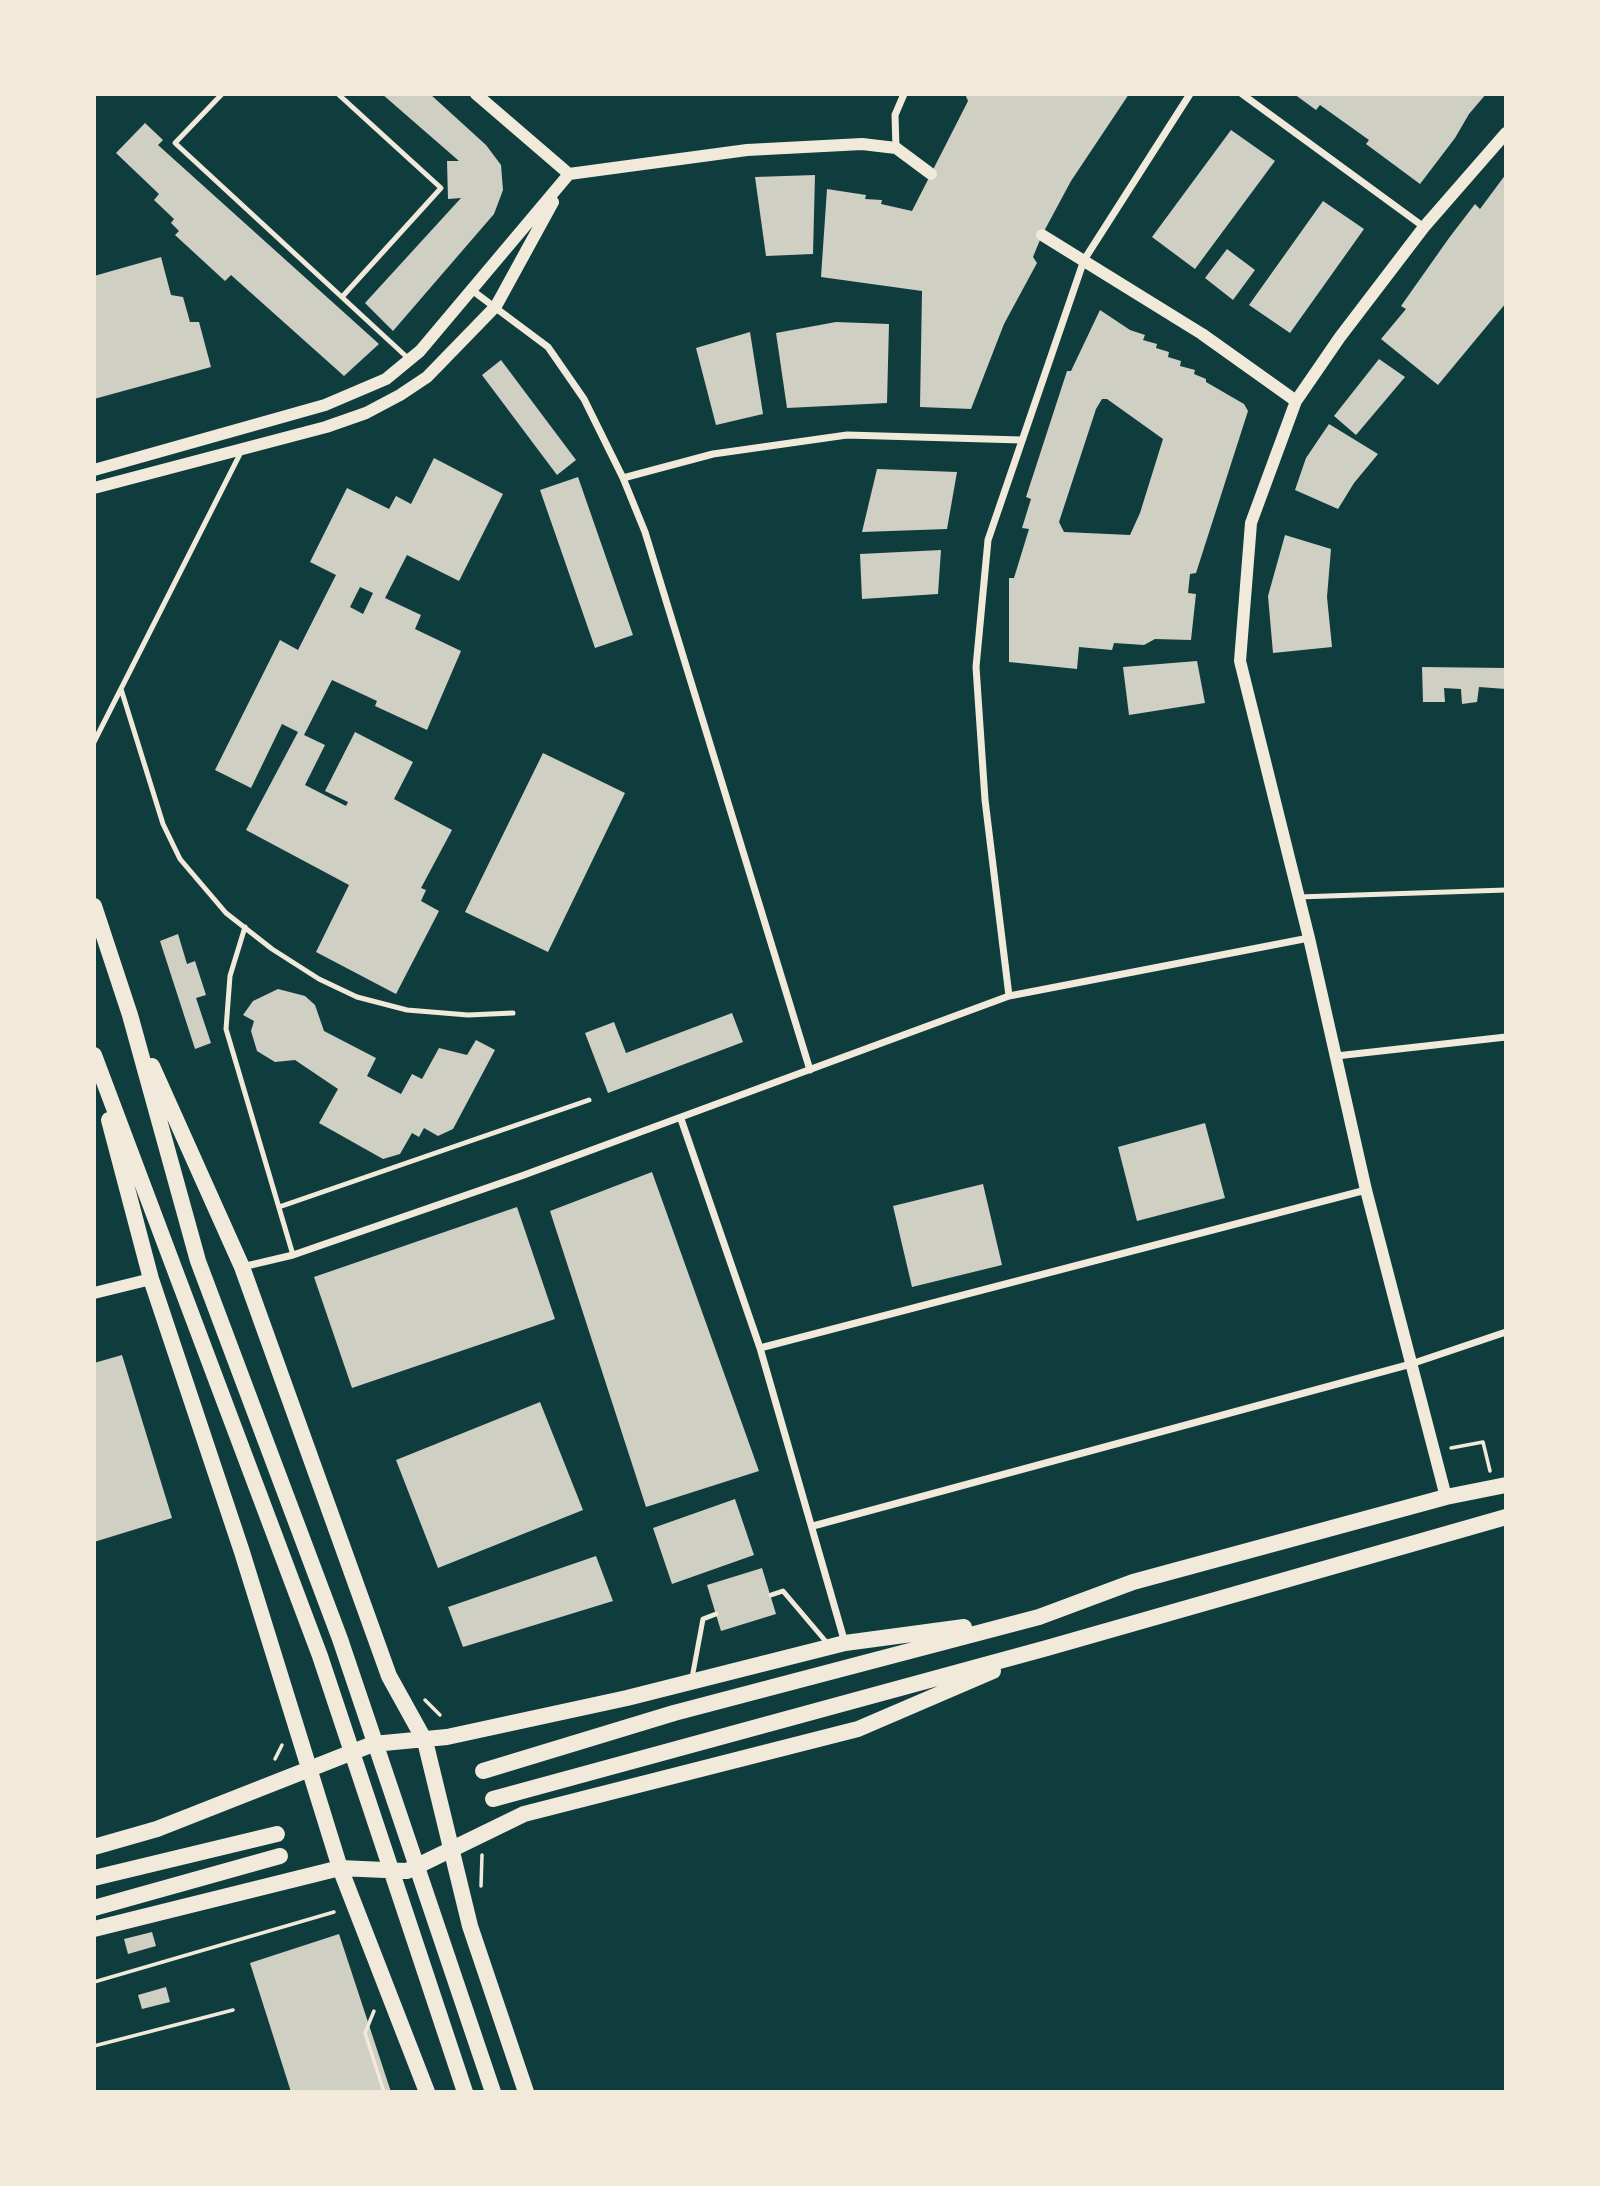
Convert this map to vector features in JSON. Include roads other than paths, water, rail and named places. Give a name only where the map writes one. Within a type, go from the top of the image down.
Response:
[{"type":"main road","points":[[94,906],[130,1015],[198,1261],[340,1639],[494,2091]]},
{"type":"main road","points":[[130,1015],[242,1267],[389,1676],[425,1741],[470,1926],[526,2091]]},
{"type":"main road","points":[[94,1055],[320,1656],[466,2091]]},
{"type":"main road","points":[[94,1064],[151,1279],[242,1552],[308,1771],[340,1868],[427,2091]]},
{"type":"main road","points":[[483,1771],[685,1710],[1039,1617],[1133,1582],[1446,1497],[1506,1485]]},
{"type":"main road","points":[[493,1799],[1047,1648],[1506,1517]]},
{"type":"main road","points":[[94,1847],[157,1829],[373,1744],[425,1741],[692,1682],[838,1645],[1039,1617]]},
{"type":"main road","points":[[94,1929],[340,1868],[407,1871],[524,1814],[858,1729],[1047,1648]]},
{"type":"main road","points":[[94,1878],[277,1834]]},
{"type":"main road","points":[[94,1908],[280,1856]]},
{"type":"street","points":[[476,94],[569,174]]},
{"type":"street","points":[[896,148],[895,116],[904,94]]},
{"type":"street","points":[[1009,996],[985,800],[976,667],[988,540],[1084,260],[1190,94]]},
{"type":"street","points":[[1241,94],[1424,227]]},
{"type":"street","points":[[1446,1497],[1366,1190],[1309,938],[1240,661],[1251,523],[1296,401],[1340,337],[1424,227],[1506,133]]},
{"type":"street","points":[[94,470],[326,405],[386,380],[410,360],[473,291],[569,174],[747,150],[862,144],[896,148],[931,174]]},
{"type":"street","points":[[94,488],[243,450],[366,413],[400,396],[427,377],[496,306],[569,174]]},
{"type":"street","points":[[1042,235],[1202,334],[1296,401]]},
{"type":"street","points":[[473,291],[548,347],[584,399],[623,478],[645,532],[810,1070]]},
{"type":"street","points":[[623,478],[713,454],[847,435],[1021,440]]},
{"type":"street","points":[[242,1267],[293,1255],[681,1119],[1009,996],[1309,938]]},
{"type":"street","points":[[1336,1056],[1506,1037]]},
{"type":"street","points":[[681,1119],[760,1348],[813,1526],[838,1645]]},
{"type":"street","points":[[760,1348],[1366,1190]]},
{"type":"street","points":[[94,1293],[151,1279]]},
{"type":"street","points":[[813,1526],[1411,1364],[1506,1332]]},
{"type":"lane","points":[[222,94],[175,143],[410,360]]},
{"type":"lane","points":[[338,94],[441,188],[342,297]]},
{"type":"lane","points":[[94,742],[243,450]]},
{"type":"lane","points":[[121,689],[163,824],[180,859],[199,884],[244,927],[319,979],[357,997],[407,1010],[468,1015],[513,1013]]},
{"type":"lane","points":[[1298,897],[1506,890]]},
{"type":"lane","points":[[244,927],[230,976],[226,1029],[293,1255]]},
{"type":"lane","points":[[279,1207],[589,1100]]},
{"type":"lane","points":[[771,1595],[783,1591],[838,1645]]},
{"type":"lane","points":[[692,1682],[703,1619],[716,1614]]}]
